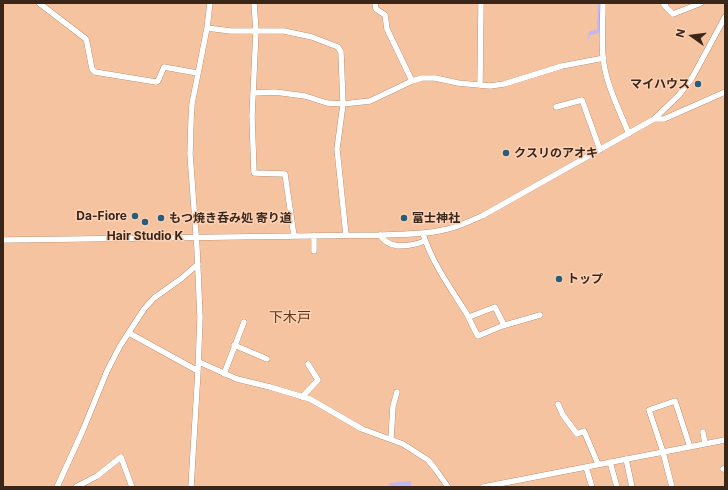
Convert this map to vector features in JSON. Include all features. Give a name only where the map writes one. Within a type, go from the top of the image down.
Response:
[{"type":"street","points":[[38,3],[86,39],[92,69],[95,72],[156,82],[161,78],[164,67],[197,73]]},
{"type":"street","points":[[191,487],[199,362],[200,311],[190,138],[192,104],[207,28],[210,3]]},
{"type":"street","points":[[254,3],[256,31],[252,116],[254,173],[285,174],[294,236]]},
{"type":"street","points":[[375,3],[376,9],[385,15],[387,29],[412,81]]},
{"type":"street","points":[[480,85],[481,3]]},
{"type":"street","points":[[603,3],[604,58],[606,73],[611,90],[629,134]]},
{"type":"street","points":[[666,3],[664,5],[673,14],[698,4]]},
{"type":"street","points":[[3,240],[380,235],[423,234],[444,230],[482,216],[654,119],[672,102],[692,78],[725,17]]},
{"type":"street","points":[[207,28],[231,31],[284,32],[305,36],[338,47],[341,52],[343,104],[337,149],[346,235]]},
{"type":"street","points":[[253,92],[275,92],[305,96],[327,103],[343,104],[370,101],[412,81],[428,78],[490,86],[504,84],[548,70],[604,58]]},
{"type":"street","points":[[654,119],[664,119],[725,92]]},
{"type":"street","points":[[556,107],[582,100],[600,150]]},
{"type":"street","points":[[423,234],[442,274],[478,336],[502,326],[540,315]]},
{"type":"street","points":[[314,235],[314,251]]},
{"type":"street","points":[[380,235],[387,242],[396,245],[410,245],[425,241]]},
{"type":"street","points":[[57,487],[83,430],[107,371],[144,309],[154,298],[182,278],[198,264]]},
{"type":"street","points":[[468,317],[495,307],[503,323],[502,326]]},
{"type":"street","points":[[224,374],[244,322]]},
{"type":"street","points":[[129,333],[198,371]]},
{"type":"street","points":[[234,345],[267,359]]},
{"type":"street","points":[[199,362],[237,379],[310,399],[362,429],[391,439],[411,449],[428,460],[448,487]]},
{"type":"street","points":[[302,397],[318,380],[308,364]]},
{"type":"street","points":[[391,439],[393,406],[397,392]]},
{"type":"street","points":[[672,487],[663,452],[649,410],[675,401],[690,447]]},
{"type":"street","points":[[558,404],[563,415],[577,434],[584,431],[598,464]]},
{"type":"street","points":[[703,432],[705,444]]},
{"type":"street","points":[[483,487],[725,440]]},
{"type":"street","points":[[76,487],[97,476],[121,457],[132,487]]},
{"type":"street","points":[[626,459],[632,487]]},
{"type":"street","points":[[610,462],[617,487]]},
{"type":"street","points":[[586,467],[592,487]]},
{"type":"shaded area","points":[[598,3],[600,3],[600,33],[590,35],[588,39],[589,31],[597,30]]},
{"type":"shaded area","points":[[411,481],[411,487],[390,487],[389,483]]},
{"type":"place","name":"マイハウス","points":[[698,84]]},
{"type":"place","name":"クスリのアオキ","points":[[506,153]]},
{"type":"place","name":"Da-Fiore","points":[[135,216]]},
{"type":"place","name":"もつ焼き呑み処 寄り道","points":[[161,218]]},
{"type":"place","name":"富士神社","points":[[404,218]]},
{"type":"place","name":"Hair Studio K","points":[[145,222]]},
{"type":"place","name":"トップ","points":[[559,279]]},
{"type":"district","name":"下木戸","points":[[290,318]]}]
